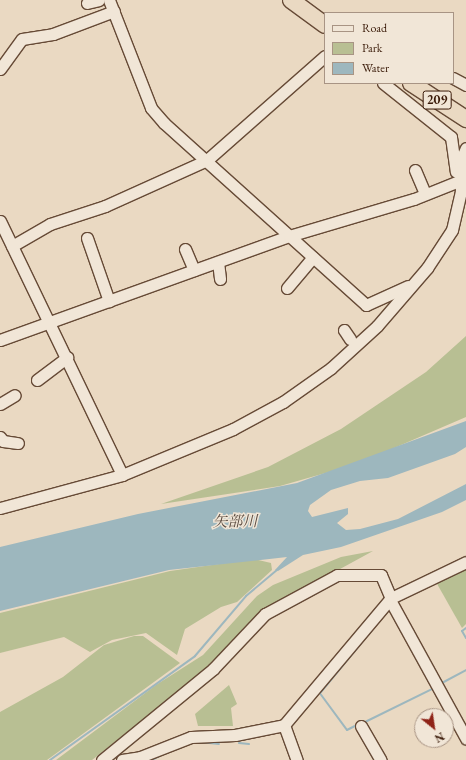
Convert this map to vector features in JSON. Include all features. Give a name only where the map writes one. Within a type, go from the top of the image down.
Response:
[{"type":"highway","points":[[291,0],[324,24]]},
{"type":"highway","name":"209","points":[[413,84],[464,118]]},
{"type":"street","points":[[87,4],[99,0]]},
{"type":"street","points":[[109,0],[151,108],[207,160],[366,305],[414,283]]},
{"type":"street","points":[[0,69],[22,39],[53,34],[114,10]]},
{"type":"street","points":[[12,246],[50,224],[105,206],[207,160],[324,57]]},
{"type":"street","points":[[454,79],[466,85]]},
{"type":"street","points":[[384,84],[451,137],[455,171],[459,178]]},
{"type":"street","points":[[0,508],[122,475],[233,429],[283,402],[331,368],[377,326],[414,283],[452,230],[461,192],[459,178],[466,148]]},
{"type":"street","points":[[415,170],[425,194]]},
{"type":"street","points":[[0,340],[289,236],[425,194],[459,178]]},
{"type":"street","points":[[0,221],[67,357],[122,475]]},
{"type":"street","points":[[87,238],[109,301]]},
{"type":"street","points":[[185,250],[194,270]]},
{"type":"street","points":[[287,288],[313,257]]},
{"type":"street","points":[[218,262],[220,279]]},
{"type":"street","points":[[37,380],[67,357]]},
{"type":"street","points":[[0,404],[15,395]]},
{"type":"street","points":[[0,437],[3,441],[18,443]]},
{"type":"street","points":[[122,760],[135,759],[191,737],[235,735],[284,725],[391,599],[466,562]]},
{"type":"street","points":[[102,760],[213,669],[265,614],[337,575],[380,575],[391,599],[466,738]]},
{"type":"street","points":[[284,725],[297,760]]},
{"type":"street","points":[[361,726],[381,760]]},
{"type":"green space","points":[[466,336],[466,417],[357,464],[280,486],[161,504],[268,467],[341,429],[426,372]]},
{"type":"green space","points":[[373,551],[265,610],[202,673],[92,760],[56,760],[156,685],[203,655],[257,596],[273,585],[341,557]]},
{"type":"green space","points":[[254,559],[271,563],[272,570],[237,602],[221,607],[185,629],[177,655],[146,633],[112,640],[90,652],[64,637],[0,653],[0,613],[170,571]]},
{"type":"green space","points":[[466,569],[466,624],[462,628],[436,582]]},
{"type":"green space","points":[[134,636],[143,636],[180,663],[47,760],[0,760],[0,712],[63,677],[104,645]]},
{"type":"green space","points":[[229,685],[237,704],[231,708],[233,726],[198,726],[195,714]]},
{"type":"water","name":"矢部川","points":[[466,421],[466,447],[455,454],[388,478],[360,481],[331,490],[310,505],[308,511],[312,517],[348,508],[348,514],[337,523],[346,530],[360,529],[398,519],[466,484],[466,500],[442,512],[341,547],[303,555],[278,571],[275,570],[287,557],[169,570],[0,611],[0,547],[138,514],[297,483]]},
{"type":"waterway","points":[[50,760],[195,656],[246,596],[277,570]]},
{"type":"waterway","points":[[321,692],[390,608]]},
{"type":"waterway","points":[[466,628],[462,631],[466,638]]},
{"type":"waterway","points":[[440,684],[466,670]]},
{"type":"waterway","points":[[363,723],[434,688]]},
{"type":"waterway","points":[[319,692],[347,730],[357,725]]},
{"type":"waterway","points":[[200,742],[219,744]]},
{"type":"waterway","points":[[239,743],[249,744]]},
{"type":"waterway","points":[[152,760],[169,751]]}]
